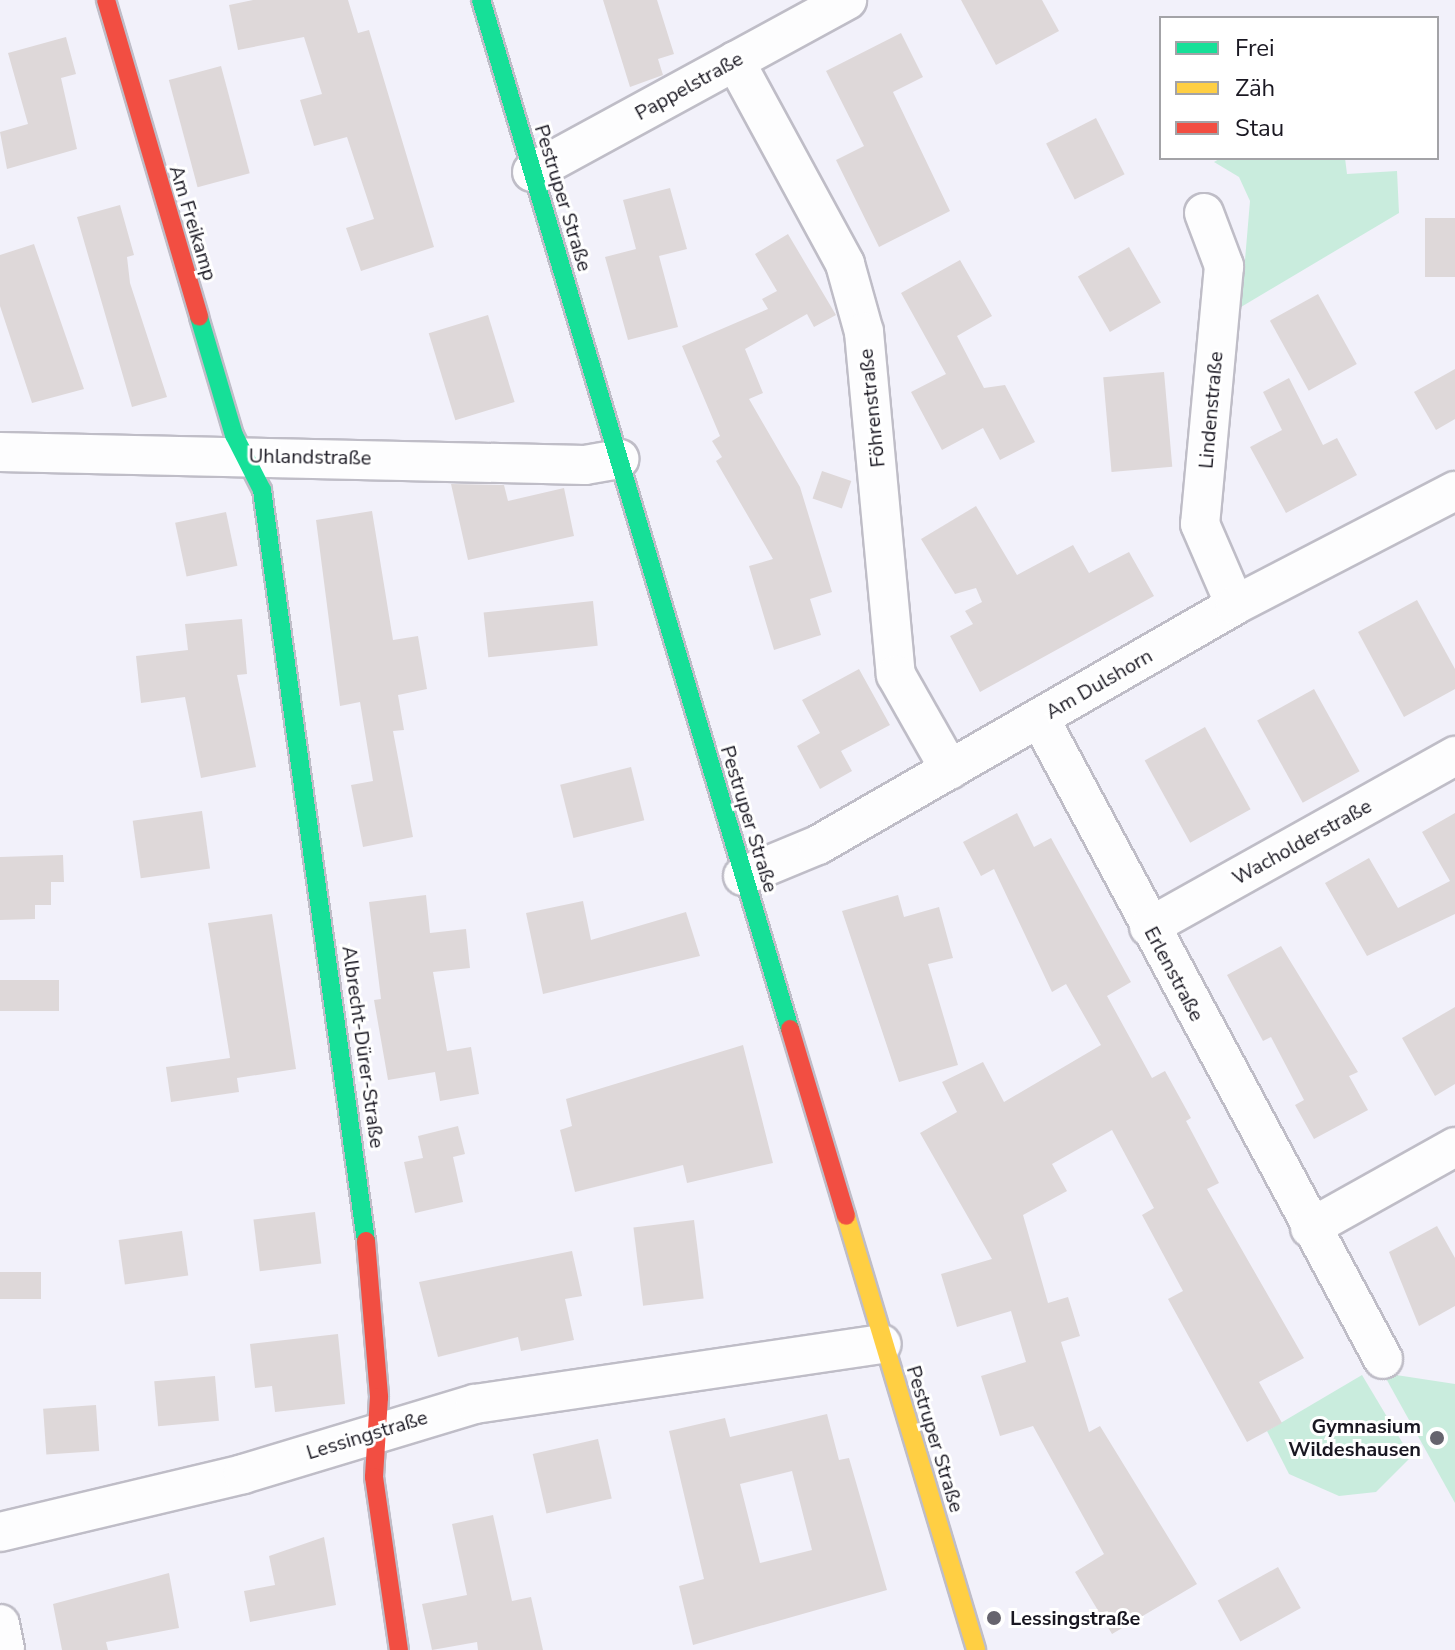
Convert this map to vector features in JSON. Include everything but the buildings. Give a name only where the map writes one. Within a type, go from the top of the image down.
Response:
[{"type":"street","name":"Am Freikamp","points":[[106,0],[245,456]]},
{"type":"street","name":"Pestruper Straße","points":[[481,0],[976,1650]]},
{"type":"street","name":"Pappelstraße","points":[[532,172],[735,61],[805,10],[847,0]]},
{"type":"street","name":"Föhrenstraße","points":[[735,61],[845,264],[864,332],[896,675],[950,770]]},
{"type":"street","name":"Lindenstraße","points":[[1204,213],[1224,266],[1200,524],[1235,605]]},
{"type":"street","name":"Uhlandstraße","points":[[0,452],[585,465],[619,459]]},
{"type":"street","name":"Albrecht-Dürer-Straße","points":[[245,456],[262,490],[362,1196],[379,1397],[373,1431],[399,1650]]},
{"type":"street","name":"Am Dulshorn","points":[[743,876],[818,845],[1235,605],[1455,491]]},
{"type":"street","name":"Erlenstraße","points":[[1040,719],[1310,1228],[1383,1359]]},
{"type":"street","name":"Wacholderstraße","points":[[1149,927],[1455,756]]},
{"type":"street","points":[[1310,1228],[1455,1147]]},
{"type":"street","name":"Lessingstraße","points":[[0,1532],[243,1474],[373,1431],[475,1404],[882,1344]]},
{"type":"street","points":[[0,1624],[5,1650]]},
{"type":"green space","points":[[1345,160],[1347,174],[1397,171],[1399,213],[1241,307],[1250,201],[1239,177],[1214,162]]},
{"type":"green space","name":"Gymnasium Wildeshausen","points":[[1383,1373],[1455,1384],[1455,1503]]},
{"type":"green space","points":[[1362,1375],[1411,1457],[1376,1492],[1339,1496],[1289,1474],[1267,1431]]},
{"type":"traffic: fast","points":[[481,0],[790,1029]]},
{"type":"traffic: fast","points":[[199,317],[234,435],[262,490],[366,1241]]},
{"type":"traffic: slow","points":[[846,1216],[976,1650]]},
{"type":"traffic: jam","points":[[106,0],[199,317]]},
{"type":"traffic: jam","points":[[790,1029],[846,1216]]},
{"type":"traffic: jam","points":[[366,1241],[379,1397],[374,1477],[399,1650]]},
{"type":"place","name":"Gymnasium Wildeshausen","points":[[1437,1438]]},
{"type":"place","name":"Lessingstraße","points":[[994,1618]]}]
